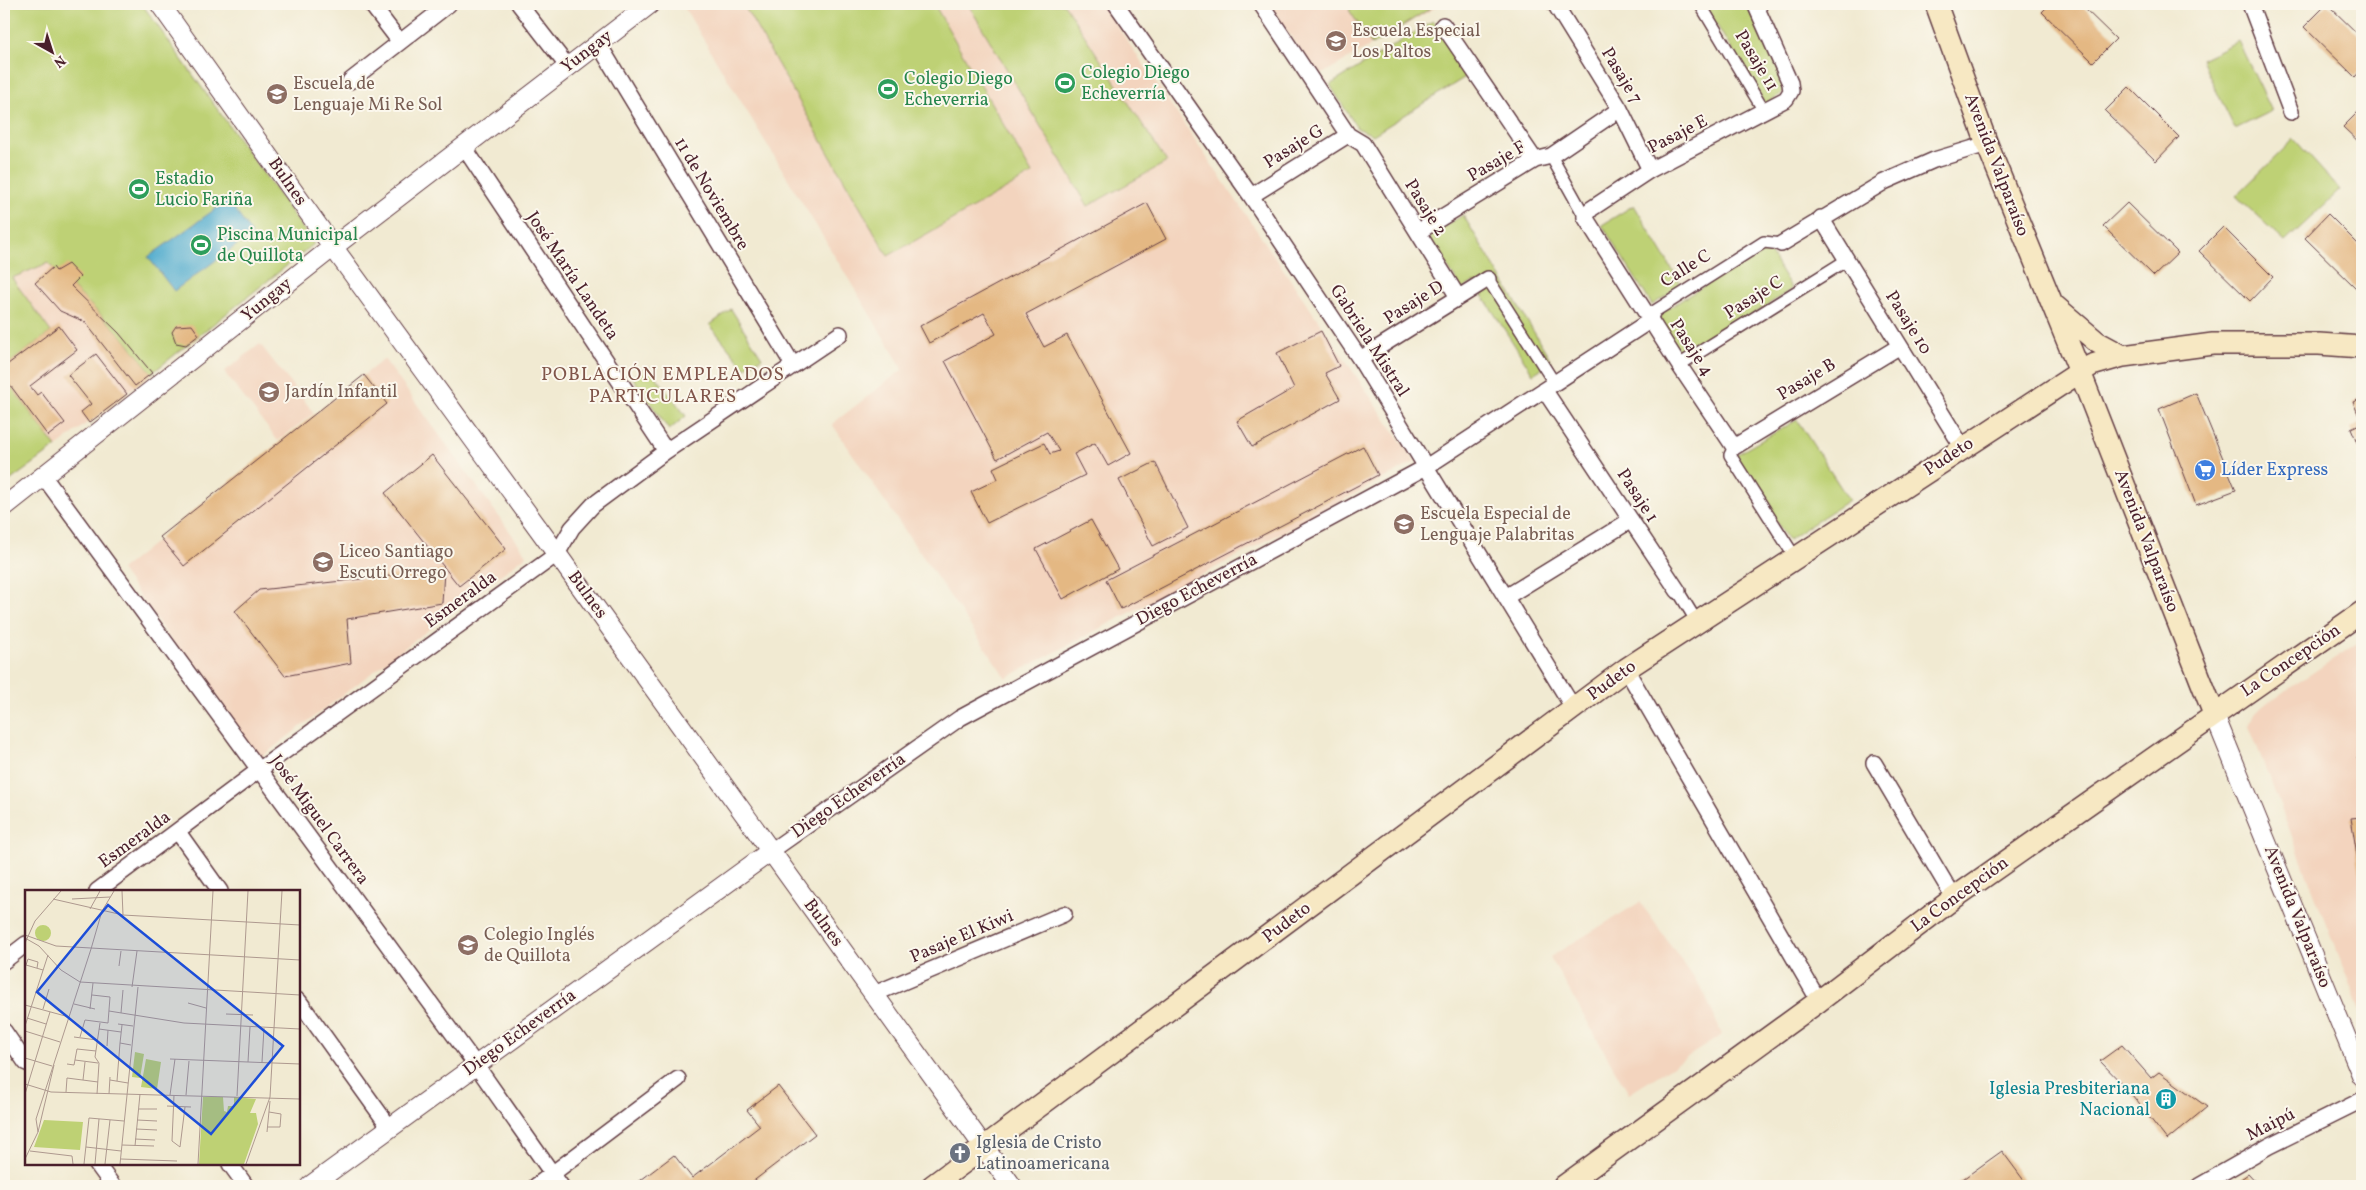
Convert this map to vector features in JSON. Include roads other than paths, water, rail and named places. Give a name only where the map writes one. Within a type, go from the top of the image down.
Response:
[{"type":"main road","name":"Avenida Valparaíso","points":[[1941,5],[1986,144],[2080,372],[2214,714]]},
{"type":"main road","points":[[2050,302],[2097,342],[2123,356]]},
{"type":"main road","name":"Pudeto","points":[[932,1186],[1626,669],[2080,372],[2092,365],[2123,356],[2213,344],[2319,344],[2362,347]]},
{"type":"main road","name":"La Concepción","points":[[1564,1186],[1818,1001],[1954,898],[2362,612]]},
{"type":"street","name":"Bulnes","points":[[160,4],[333,247],[557,554],[1012,1186]]},
{"type":"street","points":[[371,4],[400,42]]},
{"type":"street","points":[[350,81],[449,4]]},
{"type":"street","points":[[519,4],[568,66]]},
{"type":"street","name":"Yungay","points":[[4,507],[333,247],[650,4]]},
{"type":"street","name":"Gabriela Mistral","points":[[1116,4],[1251,196],[1360,359],[1574,709]]},
{"type":"street","name":"Pasaje 2","points":[[1261,4],[1418,232],[1458,297]]},
{"type":"street","name":"Pasaje 11","points":[[1700,4],[1764,112]]},
{"type":"street","name":"Pasaje 11","points":[[1755,4],[1790,83],[1791,91]]},
{"type":"street","points":[[2250,4],[2291,112]]},
{"type":"street","name":"Pasaje 7","points":[[1561,6],[1620,109],[1650,170]]},
{"type":"street","points":[[1443,24],[1534,160]]},
{"type":"street","name":"11 de Noviembre","points":[[598,44],[793,364]]},
{"type":"street","name":"Pasaje E","points":[[1585,216],[1590,209],[1650,170],[1764,112],[1786,99],[1791,91]]},
{"type":"street","name":"Pasaje F","points":[[1418,232],[1534,160],[1551,156],[1620,109]]},
{"type":"street","name":"Pasaje G","points":[[1251,196],[1353,137]]},
{"type":"street","name":"Calle C","points":[[1426,467],[1550,388],[1651,320],[1655,311],[1764,242],[1780,244],[1821,218],[1892,178],[1934,160],[1986,144]]},
{"type":"street","name":"José María Landeta","points":[[464,147],[666,451]]},
{"type":"street","name":"Pasaje 4","points":[[1551,156],[1585,216],[1679,365],[1734,447],[1730,455],[1796,559]]},
{"type":"street","name":"Pasaje 10","points":[[1821,218],[1963,448]]},
{"type":"street","name":"Pasaje C","points":[[1679,365],[1847,260]]},
{"type":"street","name":"Pasaje D","points":[[1360,359],[1488,279]]},
{"type":"street","name":"Pasaje 1","points":[[1488,279],[1550,388],[1631,520],[1698,622]]},
{"type":"street","name":"Esmeralda","points":[[98,890],[259,770],[557,554],[572,528],[593,506],[666,451],[840,334]]},
{"type":"street","name":"Pasaje B","points":[[1734,447],[1900,346]]},
{"type":"street","name":"Diego Echeverría","points":[[310,1186],[771,851],[960,718],[1426,467]]},
{"type":"street","name":"José Miguel Carrera","points":[[44,477],[476,1065],[557,1180]]},
{"type":"street","points":[[1506,597],[1631,520]]},
{"type":"street","points":[[1626,669],[1818,1001]]},
{"type":"street","name":"Avenida Valparaíso","points":[[2214,714],[2362,1076]]},
{"type":"street","points":[[1874,763],[1954,898]]},
{"type":"street","points":[[178,832],[219,890]]},
{"type":"street","name":"Pasaje El Kiwi","points":[[874,994],[1064,914]]},
{"type":"street","points":[[4,961],[25,945]]},
{"type":"street","points":[[300,1002],[390,1128]]},
{"type":"street","points":[[4,1031],[25,1062]]},
{"type":"street","points":[[536,1186],[557,1180],[678,1079]]},
{"type":"street","name":"Maipú","points":[[2199,1186],[2269,1146],[2362,1100]]},
{"type":"street","points":[[98,1165],[112,1186]]},
{"type":"street","points":[[231,1165],[246,1186]]},
{"type":"water","name":"Piscina Municipal de Quillota","points":[[228,200],[252,234],[174,291],[148,257]]},
{"type":"place","name":"Escuela Especial Los Paltos","points":[[1336,41]]},
{"type":"place","name":"Colegio Diego Echeverría","points":[[1065,83]]},
{"type":"place","name":"Colegio Diego Echeverria","points":[[888,89]]},
{"type":"place","name":"Escuela de Lenguaje Mi Re Sol","points":[[277,94]]},
{"type":"place","name":"Estadio Lucio Fariña","points":[[139,189]]},
{"type":"place","name":"Piscina Municipal de Quillota","points":[[201,245]]},
{"type":"place","name":"Jardín Infantil","points":[[269,392]]},
{"type":"place","name":"Líder Express","points":[[2205,470]]},
{"type":"place","name":"Escuela Especial de Lenguaje Palabritas","points":[[1404,524]]},
{"type":"place","name":"Liceo Santiago Escuti Orrego","points":[[323,562]]},
{"type":"place","name":"Colegio Inglés de Quillota","points":[[468,945]]},
{"type":"place","name":"Iglesia Presbiteriana Nacional","points":[[2166,1099]]},
{"type":"place","name":"Iglesia de Cristo Latinoamericana","points":[[960,1153]]},
{"type":"district","name":"POBLACIÓN EMPLEADOS PARTICULARES","points":[[663,386]]}]
